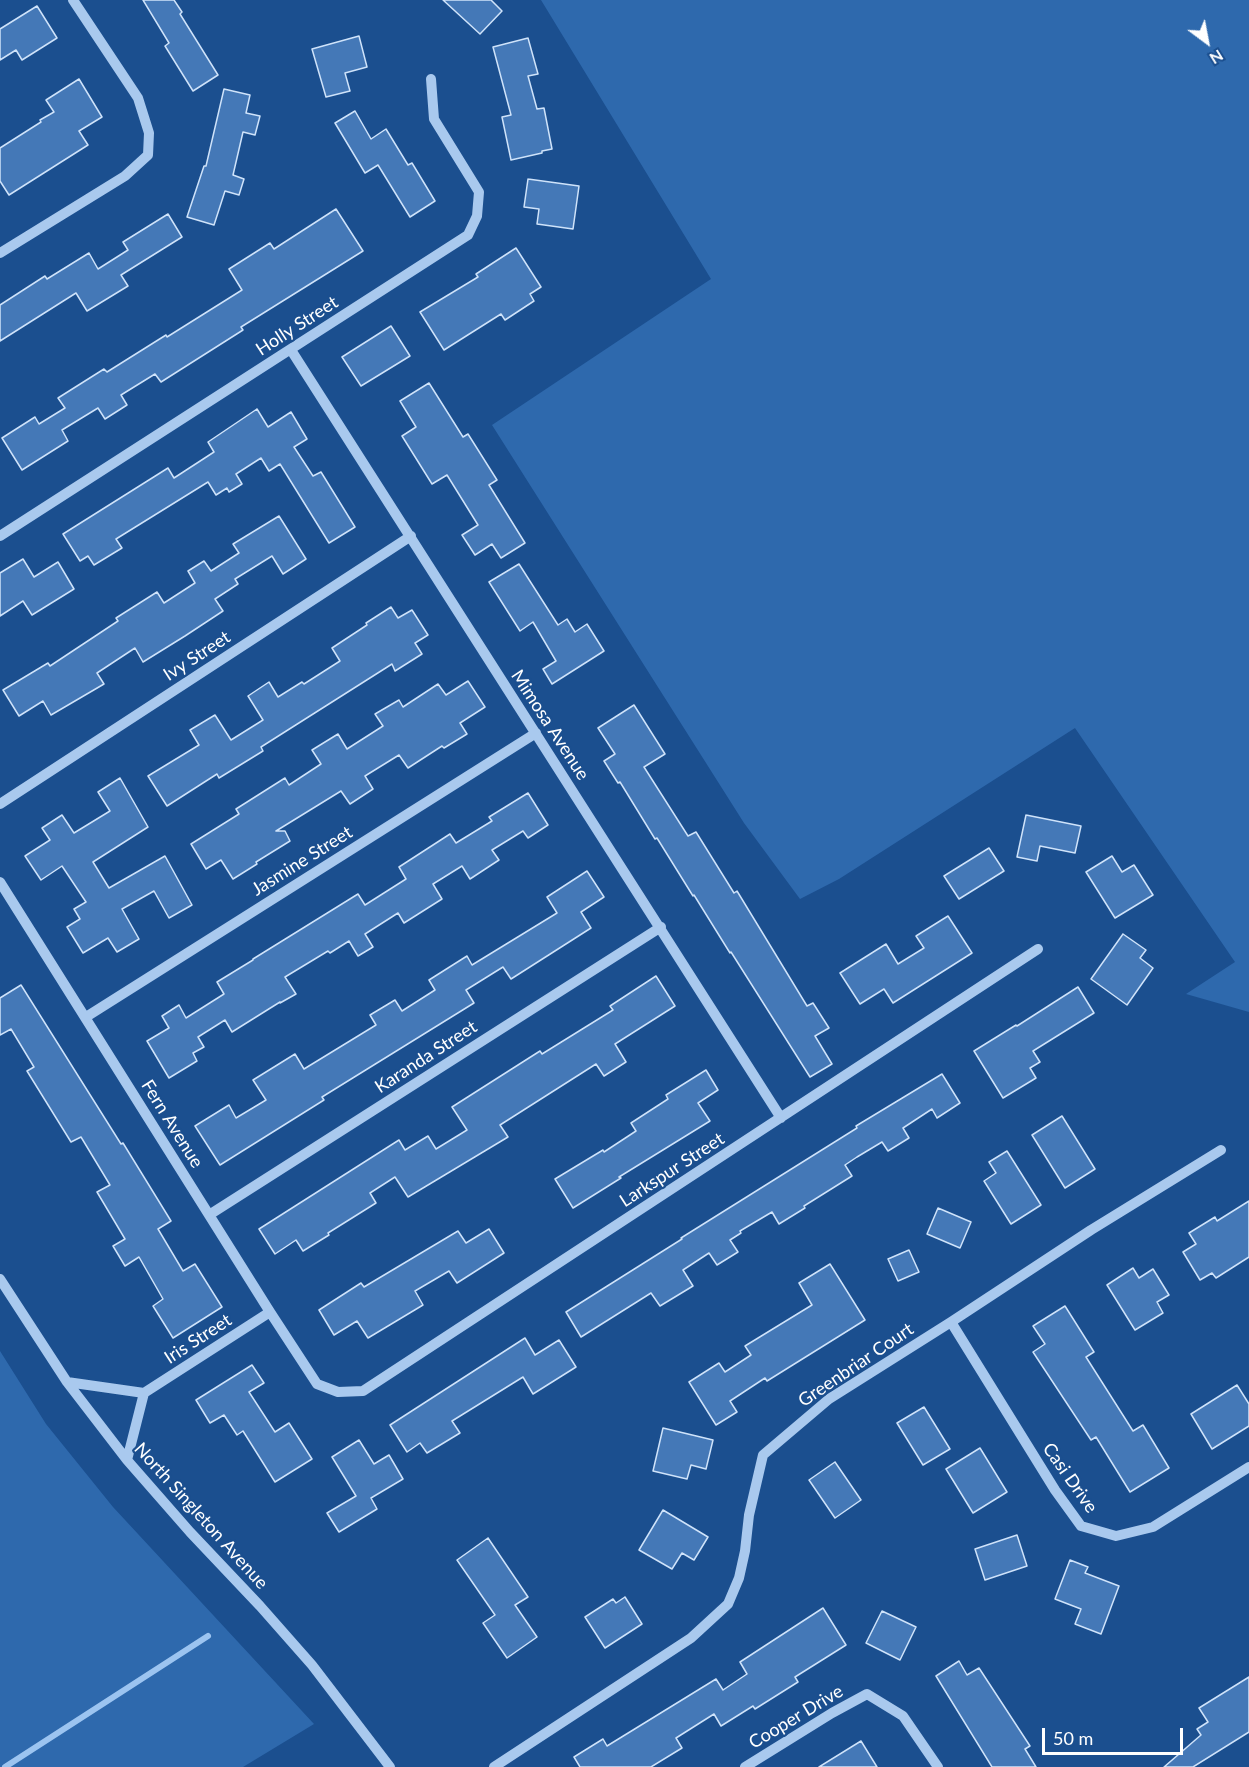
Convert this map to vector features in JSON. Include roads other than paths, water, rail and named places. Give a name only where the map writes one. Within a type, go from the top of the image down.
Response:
[{"type":"street","points":[[0,253],[125,176],[148,155],[149,133],[138,98],[73,0]]},
{"type":"street","name":"Holly Street","points":[[0,536],[468,235],[477,216],[479,192],[434,119],[431,79]]},
{"type":"street","name":"Mimosa Avenue","points":[[291,350],[782,1118]]},
{"type":"street","name":"Ivy Street","points":[[0,804],[411,536]]},
{"type":"street","name":"Jasmine Street","points":[[86,1017],[536,733]]},
{"type":"street","name":"Fern Avenue","points":[[0,882],[316,1384]]},
{"type":"street","name":"Karanda Street","points":[[209,1215],[661,927]]},
{"type":"street","name":"Larkspur Street","points":[[316,1384],[338,1392],[363,1391],[1038,949]]},
{"type":"street","name":"Greenbriar Court","points":[[494,1767],[691,1638],[728,1604],[739,1578],[749,1515],[763,1455],[829,1399],[1091,1230],[1221,1150]]},
{"type":"street","name":"North Singleton Avenue","points":[[0,1279],[67,1382],[127,1460],[312,1665],[390,1767]]},
{"type":"street","name":"Iris Street","points":[[144,1393],[270,1312]]},
{"type":"street","name":"Casi Drive","points":[[951,1322],[1055,1490],[1082,1526],[1116,1536],[1153,1527],[1249,1467]]},
{"type":"street","points":[[67,1382],[144,1393],[127,1460]]},
{"type":"street","name":"Cooper Drive","points":[[745,1767],[867,1694],[903,1716],[938,1767]]},
{"type":"waterway","points":[[5,1767],[208,1636]]}]
